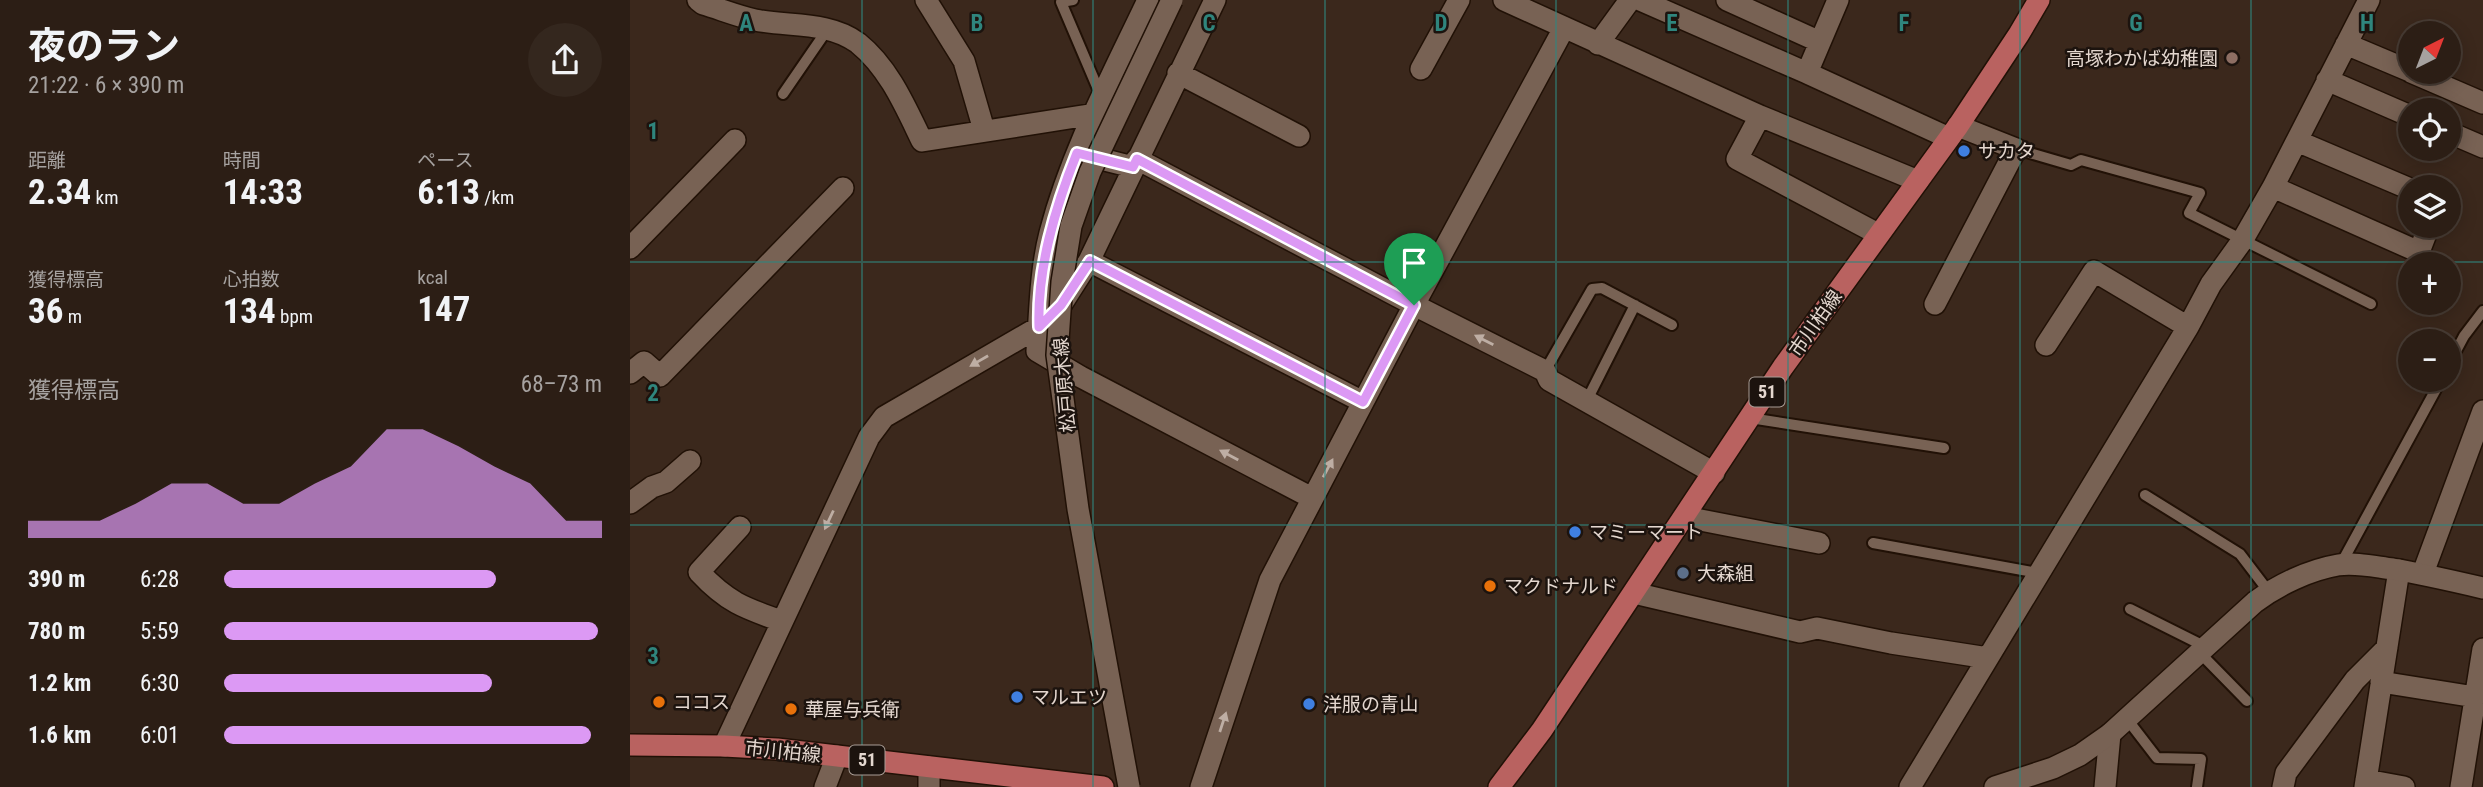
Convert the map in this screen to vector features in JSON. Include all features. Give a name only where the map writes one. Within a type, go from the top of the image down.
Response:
[{"type":"main road","name":"市川柏線","points":[[1499,787],[1542,730],[1783,367],[1954,132],[2039,0]]},
{"type":"main road","name":"市川柏線","points":[[630,745],[724,746],[836,756],[929,777],[1103,787]]},
{"type":"street","points":[[698,0],[703,4],[755,20],[827,30],[856,42],[879,63],[897,91],[922,141],[1098,106]]},
{"type":"street","points":[[926,0],[964,61],[984,130]]},
{"type":"street","points":[[1148,0],[1064,184],[1049,236],[1038,306],[1037,351],[1081,377],[1311,498]]},
{"type":"street","name":"松戸原木線","points":[[1129,787],[1078,509],[1057,355],[1062,282],[1072,226],[1090,172],[1172,0]]},
{"type":"street","points":[[724,746],[869,437],[884,417],[1039,327],[1061,305],[1090,261],[1178,72],[1215,0]]},
{"type":"street","points":[[1421,69],[1459,0]]},
{"type":"street","points":[[1504,0],[1759,116],[1918,181]]},
{"type":"street","points":[[1598,44],[1630,0]]},
{"type":"street","points":[[1640,0],[1807,73],[1954,132],[2016,149],[1935,304]]},
{"type":"street","points":[[1727,0],[1820,42]]},
{"type":"street","points":[[1807,73],[1838,0]]},
{"type":"street","points":[[1910,787],[2084,501],[2211,284],[2242,241],[2273,187],[2369,0]]},
{"type":"street","points":[[1201,787],[1270,580],[1311,498],[1564,28]]},
{"type":"street","points":[[2346,44],[2398,66]]},
{"type":"street","points":[[1178,72],[1300,136]]},
{"type":"street","points":[[2327,80],[2398,111]]},
{"type":"street","points":[[2440,84],[2483,103]]},
{"type":"street","points":[[1759,116],[1737,159],[1878,234]]},
{"type":"street","points":[[2461,138],[2483,147]]},
{"type":"street","points":[[630,248],[735,139]]},
{"type":"street","points":[[2297,141],[2398,184]]},
{"type":"street","points":[[1077,153],[1135,163],[1545,371],[1549,380],[1714,473]]},
{"type":"street","points":[[2273,187],[2419,252],[2424,238]]},
{"type":"street","points":[[630,373],[644,362],[660,376],[843,188]]},
{"type":"street","points":[[1090,261],[1363,402]]},
{"type":"street","points":[[2046,345],[2094,271],[2188,327]]},
{"type":"street","points":[[2423,573],[2473,466],[2483,411]]},
{"type":"street","points":[[634,493],[666,482],[690,461]]},
{"type":"street","points":[[1685,517],[1819,543]]},
{"type":"street","points":[[740,527],[699,572],[716,590],[740,607],[781,621]]},
{"type":"street","points":[[1995,787],[2017,784],[2080,755],[2110,734],[2269,592],[2314,571],[2341,564],[2423,573],[2483,588]]},
{"type":"street","points":[[2399,570],[2366,784],[2404,787]]},
{"type":"street","points":[[1634,593],[1800,632],[1818,628],[1891,643],[1989,658]]},
{"type":"street","points":[[2283,787],[2286,773],[2355,680],[2387,648]]},
{"type":"street","points":[[2461,787],[2483,649]]},
{"type":"street","points":[[2381,682],[2475,696]]},
{"type":"street","points":[[2105,787],[2110,734]]},
{"type":"street","points":[[825,787],[836,756]]},
{"type":"lane","points":[[1073,0],[1061,2],[1098,106]]},
{"type":"lane","points":[[783,94],[827,30]]},
{"type":"lane","points":[[2016,149],[2071,165],[2081,160],[2200,193],[2189,213],[2371,304]]},
{"type":"lane","points":[[1545,371],[1592,289],[1602,288],[1672,325]]},
{"type":"lane","points":[[1587,402],[1635,305]]},
{"type":"lane","points":[[2461,343],[2483,311]]},
{"type":"lane","points":[[2341,564],[2434,392]]},
{"type":"lane","points":[[1750,418],[1944,448]]},
{"type":"lane","points":[[2145,495],[2240,554],[2269,592]]},
{"type":"lane","points":[[1873,543],[2038,573]]},
{"type":"lane","points":[[2130,609],[2203,650],[2247,701]]},
{"type":"lane","points":[[2127,719],[2157,758],[2201,759],[2197,787]]},
{"type":"place","name":"高塚わかば幼稚園","points":[[2232,58]]},
{"type":"place","name":"サカタ","points":[[1964,151]]},
{"type":"place","name":"マミーマート","points":[[1575,532]]},
{"type":"place","name":"大森組","points":[[1683,573]]},
{"type":"place","name":"マクドナルド","points":[[1490,586]]},
{"type":"place","name":"マルエツ","points":[[1017,697]]},
{"type":"place","name":"ココス","points":[[659,702]]},
{"type":"place","name":"洋服の青山","points":[[1309,704]]},
{"type":"place","name":"華屋与兵衛","points":[[791,709]]},
{"type":"route","points":[[1077,153],[1133,167],[1137,159],[1414,305],[1363,402],[1090,261],[1061,305],[1039,327],[1038,306],[1049,236],[1064,184],[1077,153]]}]
